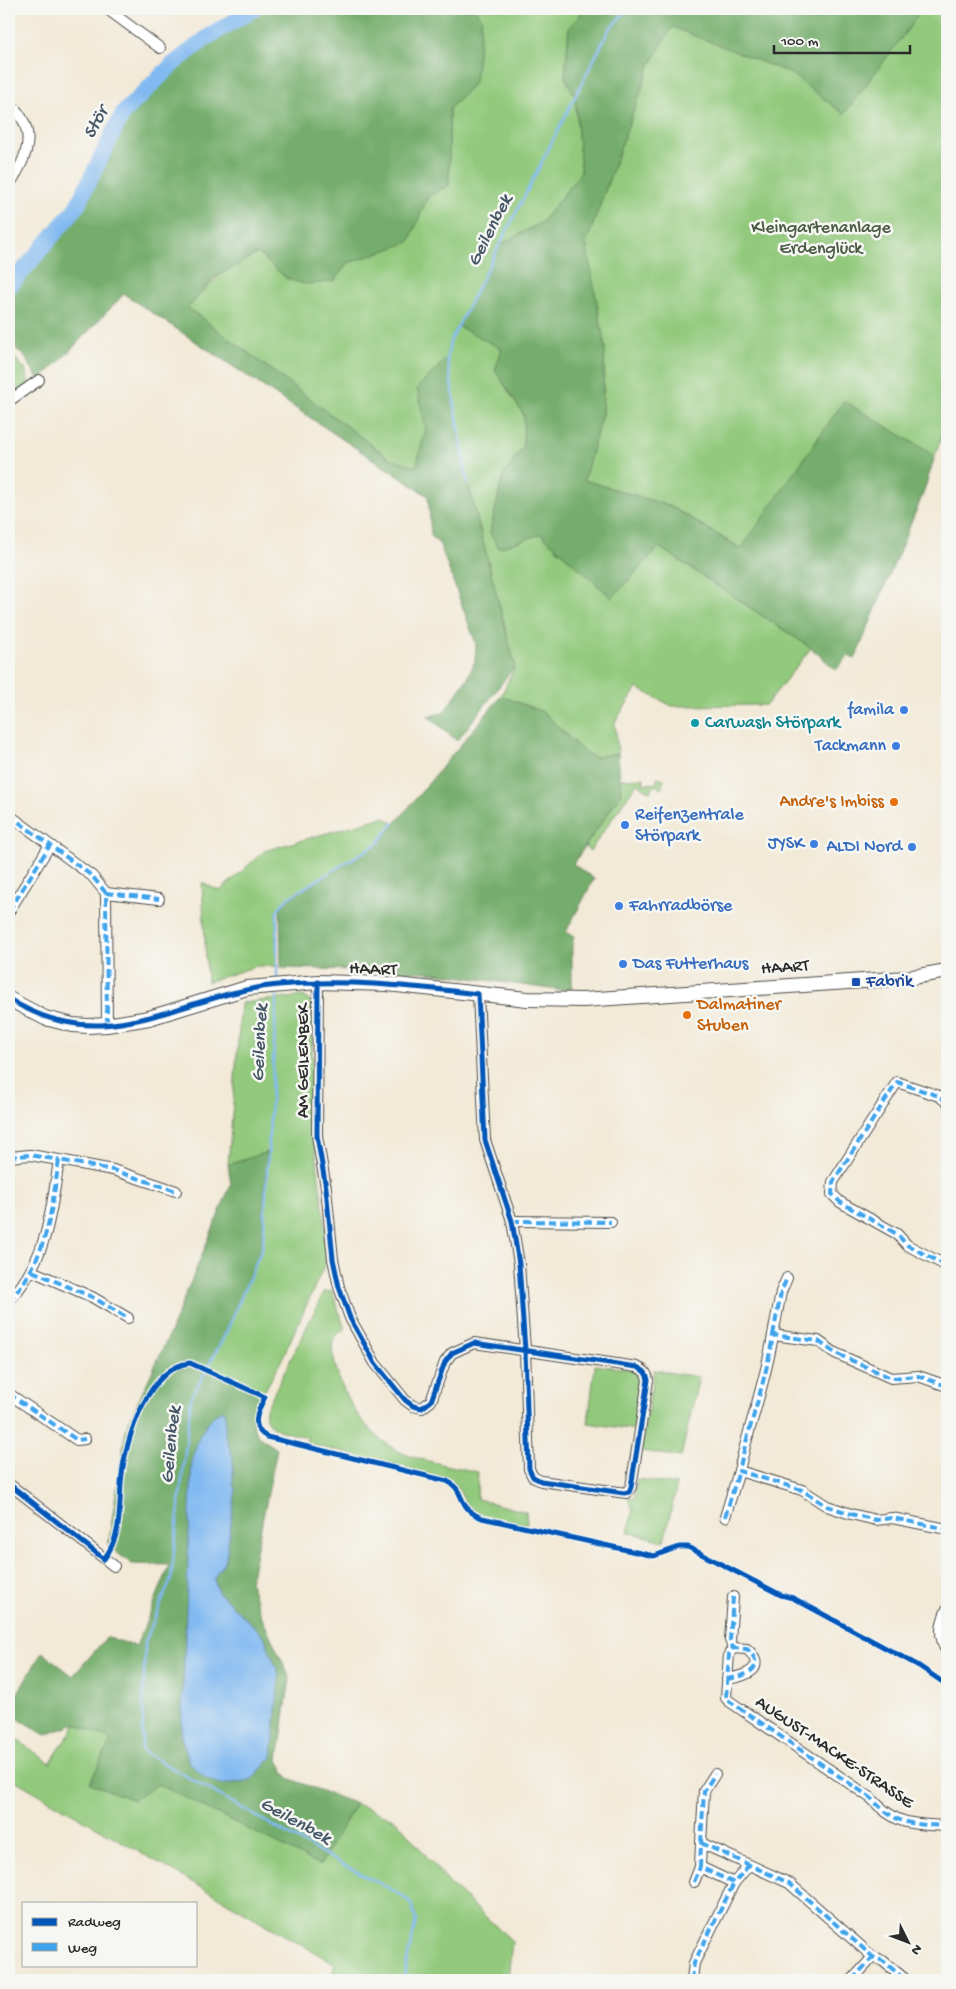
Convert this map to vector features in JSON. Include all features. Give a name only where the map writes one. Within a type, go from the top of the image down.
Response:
[{"type":"main road","name":"HAART","points":[[9,999],[33,1013],[56,1022],[73,1025],[107,1026],[149,1018],[228,993],[318,982],[387,984],[478,994],[583,1000],[907,978],[947,971]]},
{"type":"street","points":[[107,9],[160,48]]},
{"type":"street","points":[[9,103],[23,119],[28,140],[22,165],[9,185]]},
{"type":"street","points":[[9,401],[39,380]]},
{"type":"street","points":[[9,815],[92,876],[106,893],[107,1026]]},
{"type":"street","points":[[9,911],[50,845]]},
{"type":"street","points":[[106,893],[159,899]]},
{"type":"street","name":"AM GEILENBEK","points":[[318,982],[316,1072],[318,1136],[326,1188],[333,1259],[339,1287],[361,1341],[375,1363],[398,1392],[413,1406],[422,1408],[431,1401],[445,1362],[458,1349],[474,1343],[525,1350]]},
{"type":"street","points":[[478,994],[485,1140],[512,1221],[522,1289],[530,1474],[541,1481],[624,1493],[629,1492],[648,1380],[645,1372],[637,1367],[525,1350]]},
{"type":"street","points":[[947,1102],[939,1096],[895,1077],[833,1182],[832,1194],[840,1202],[897,1234],[907,1245],[947,1266]]},
{"type":"street","points":[[9,1157],[30,1155],[113,1170],[176,1191]]},
{"type":"street","points":[[9,1301],[32,1271],[45,1241],[59,1160]]},
{"type":"street","points":[[512,1221],[611,1222]]},
{"type":"street","points":[[32,1271],[92,1297],[128,1318]]},
{"type":"street","points":[[725,1518],[739,1471],[749,1427],[759,1398],[781,1292],[787,1278]]},
{"type":"street","points":[[773,1335],[818,1341],[835,1353],[891,1378],[918,1376],[947,1386]]},
{"type":"street","points":[[9,1394],[77,1440],[85,1440]]},
{"type":"street","points":[[739,1471],[802,1490],[826,1506],[850,1514],[876,1520],[892,1518],[947,1529]]},
{"type":"street","points":[[9,1484],[114,1566]]},
{"type":"street","name":"AUGUST-MACKE-STRASSE","points":[[733,1597],[730,1640],[734,1648]]},
{"type":"street","points":[[947,1609],[940,1625],[942,1639],[947,1652]]},
{"type":"street","name":"AUGUST-MACKE-STRASSE","points":[[727,1679],[745,1676],[752,1671],[755,1665],[754,1656],[747,1649],[734,1648]]},
{"type":"street","name":"AUGUST-MACKE-STRASSE","points":[[734,1648],[729,1654],[726,1698],[729,1701],[871,1798],[885,1811],[905,1824],[947,1826]]},
{"type":"street","points":[[694,1882],[700,1867],[704,1791],[715,1774]]},
{"type":"street","points":[[701,1843],[789,1883],[873,1957],[884,1961],[906,1980]]},
{"type":"street","points":[[692,1980],[694,1963],[703,1944],[734,1883],[749,1866]]},
{"type":"street","points":[[700,1867],[734,1883]]},
{"type":"street","points":[[852,1980],[873,1957]]},
{"type":"green space","points":[[254,9],[474,9],[482,18],[475,82],[449,109],[449,185],[428,196],[409,242],[348,263],[334,281],[309,284],[299,283],[284,276],[258,253],[214,278],[188,308],[389,458],[416,467],[426,429],[417,388],[447,358],[468,483],[515,666],[457,741],[428,716],[443,713],[467,679],[475,661],[476,644],[440,545],[431,536],[428,496],[124,294],[61,360],[39,380],[25,357],[9,342],[9,297],[76,208],[123,113],[174,64],[208,37]]},
{"type":"green space","points":[[474,9],[585,9],[569,27],[565,77],[575,96],[581,172],[542,222],[498,246],[458,326],[503,349],[495,370],[524,415],[523,447],[503,476],[490,533],[499,548],[541,534],[612,598],[659,547],[811,648],[766,705],[672,706],[637,688],[615,722],[618,753],[596,757],[586,754],[543,712],[501,696],[515,666],[468,483],[447,358],[417,388],[426,429],[416,467],[389,458],[188,308],[219,276],[237,263],[258,253],[287,279],[334,281],[348,263],[409,242],[428,196],[449,185],[449,109],[475,82]]},
{"type":"green space","points":[[585,9],[923,9],[844,114],[790,73],[672,27],[650,65],[586,244],[605,347],[602,414],[584,480],[670,506],[741,549],[844,401],[935,456],[923,494],[855,659],[848,656],[836,670],[811,648],[659,547],[612,598],[541,534],[499,548],[490,533],[503,476],[523,447],[524,415],[495,370],[502,349],[458,326],[498,246],[542,222],[581,172],[575,96],[565,77],[569,27]]},
{"type":"green space","name":"Kleingartenanlage Erdenglück","points":[[923,9],[947,9],[947,420],[935,456],[844,401],[742,549],[670,506],[584,480],[602,414],[605,347],[586,244],[650,65],[672,26],[790,73],[844,114]]},
{"type":"green space","points":[[9,352],[25,369],[29,384],[9,399]]},
{"type":"green space","points":[[501,696],[543,712],[586,754],[596,757],[618,753],[621,794],[573,864],[594,879],[566,932],[574,936],[572,945],[572,989],[558,990],[427,972],[281,968],[280,909],[288,899],[379,843]]},
{"type":"green space","points":[[657,777],[664,779],[661,789],[655,785],[650,792],[637,783],[590,851],[585,847],[621,794],[620,779],[644,778],[644,784],[657,783]]},
{"type":"green space","points":[[383,817],[393,823],[378,843],[286,899],[277,911],[277,966],[257,966],[207,982],[202,883],[220,891],[264,851]]},
{"type":"green space","points":[[303,996],[312,1002],[313,1129],[326,1231],[326,1262],[282,1359],[263,1394],[207,1366],[226,1333],[262,1246],[267,1152],[228,1165],[241,1003]]},
{"type":"green space","points":[[267,1152],[262,1246],[226,1333],[207,1366],[263,1394],[255,1412],[253,1426],[260,1437],[277,1449],[250,1582],[262,1618],[290,1678],[278,1760],[288,1778],[356,1804],[320,1865],[158,1784],[133,1800],[90,1783],[111,1740],[76,1724],[45,1735],[9,1713],[9,1708],[42,1652],[73,1676],[107,1637],[136,1646],[170,1565],[132,1564],[108,1546],[126,1428],[169,1335],[231,1184],[228,1165]],"holes":[[[224,1411],[225,1434],[233,1458],[233,1485],[226,1558],[214,1578],[218,1592],[264,1636],[190,1763],[181,1737],[185,1634]]]},
{"type":"green space","points":[[332,1291],[345,1329],[336,1336],[332,1344],[334,1358],[339,1379],[345,1393],[361,1419],[383,1441],[396,1450],[435,1463],[478,1472],[477,1499],[526,1512],[527,1523],[496,1519],[475,1512],[466,1504],[456,1485],[446,1479],[306,1443],[307,1437],[279,1430],[268,1422],[266,1409],[324,1292]]},
{"type":"green space","points":[[595,1365],[636,1370],[643,1378],[636,1430],[588,1423]]},
{"type":"green space","points":[[654,1370],[699,1377],[681,1457],[641,1451]]},
{"type":"green space","points":[[637,1479],[677,1485],[664,1541],[628,1532],[633,1509],[628,1498],[634,1498]]},
{"type":"green space","points":[[76,1724],[112,1740],[90,1782],[158,1784],[320,1864],[356,1804],[396,1820],[449,1883],[512,1941],[508,1980],[330,1980],[335,1964],[9,1777],[9,1734],[50,1763]]},
{"type":"water","points":[[220,1411],[225,1411],[225,1434],[233,1458],[233,1485],[236,1489],[226,1558],[214,1578],[218,1592],[264,1636],[279,1675],[272,1757],[251,1780],[221,1785],[204,1777],[190,1763],[181,1737],[192,1459],[205,1427]]},
{"type":"waterway","name":"Stör","points":[[9,287],[76,208],[123,113],[173,64],[208,37],[254,9]]},
{"type":"waterway","name":"Geilenbek","points":[[468,483],[447,358],[450,342],[610,28],[628,9]]},
{"type":"waterway","name":"Geilenbek","points":[[277,982],[277,911],[286,899],[378,843],[393,823]]},
{"type":"waterway","name":"Geilenbek","points":[[277,990],[263,1246],[226,1333],[191,1398],[171,1579],[145,1642],[142,1751],[310,1847],[398,1893],[411,1903],[416,1920],[403,1980]]},
{"type":"marked path","points":[[9,815],[50,845]]},
{"type":"marked path","points":[[9,911],[50,845],[92,876],[106,893],[107,1025]]},
{"type":"marked path","points":[[106,893],[159,899]]},
{"type":"marked path","points":[[947,1102],[939,1096],[897,1082],[833,1182],[832,1194],[840,1202],[897,1234],[907,1245],[947,1266]]},
{"type":"marked path","points":[[9,1157],[30,1155],[59,1160]]},
{"type":"marked path","points":[[9,1301],[32,1269],[39,1252],[50,1217],[59,1160],[113,1170],[176,1191]]},
{"type":"marked path","points":[[512,1221],[611,1222]]},
{"type":"marked path","points":[[32,1271],[92,1297],[128,1318]]},
{"type":"marked path","points":[[773,1335],[781,1292],[787,1278]]},
{"type":"marked path","points":[[947,1386],[918,1376],[891,1378],[835,1353],[818,1341],[773,1335],[739,1471],[802,1490],[827,1506],[851,1514],[876,1520],[892,1518],[947,1529]]},
{"type":"marked path","points":[[9,1394],[77,1440],[85,1439]]},
{"type":"marked path","points":[[725,1517],[739,1471]]},
{"type":"marked path","points":[[733,1597],[730,1640],[733,1648]]},
{"type":"marked path","points":[[727,1679],[734,1678],[741,1676],[752,1670],[755,1666],[753,1656],[747,1649],[733,1648],[729,1654],[726,1698],[729,1701],[871,1798],[897,1819],[915,1824],[947,1826]]},
{"type":"marked path","points":[[701,1843],[704,1791],[715,1774]]},
{"type":"marked path","points":[[749,1865],[734,1883],[700,1867],[701,1843],[789,1883],[873,1957],[883,1961],[906,1980]]},
{"type":"marked path","points":[[694,1882],[700,1867]]},
{"type":"marked path","points":[[692,1980],[694,1963],[734,1883]]},
{"type":"marked path","points":[[852,1980],[873,1957]]},
{"type":"cycle path","points":[[9,999],[45,1017],[79,1024],[112,1024],[144,1019],[242,991],[278,985],[303,983],[329,983],[353,983],[478,994],[485,1140],[512,1221],[519,1264],[525,1350],[529,1469],[533,1477],[541,1481],[624,1493],[629,1492],[648,1380],[646,1374],[639,1368],[637,1367],[474,1343],[452,1353],[445,1362],[431,1401],[422,1408],[413,1406],[405,1400],[375,1363],[350,1318],[339,1287],[333,1259],[326,1188],[317,1136],[318,982]]},
{"type":"cycle path","points":[[9,1484],[104,1559],[115,1539],[119,1518],[124,1459],[134,1425],[151,1391],[162,1377],[175,1367],[190,1363],[265,1397],[258,1413],[257,1424],[261,1433],[267,1437],[447,1481],[457,1489],[468,1509],[482,1518],[654,1556],[679,1547],[688,1547],[781,1595],[793,1598],[919,1666],[947,1685]]},
{"type":"place","name":"famila","points":[[904,710]]},
{"type":"place","name":"Carwash Störpark","points":[[695,723]]},
{"type":"place","name":"Tackmann","points":[[896,746]]},
{"type":"place","name":"Andre's Imbiss","points":[[894,802]]},
{"type":"place","name":"Reifenzentrale Störpark","points":[[625,825]]},
{"type":"place","name":"JYSK","points":[[814,844]]},
{"type":"place","name":"ALDI Nord","points":[[912,847]]},
{"type":"place","name":"Fahrradbörse","points":[[619,906]]},
{"type":"place","name":"Das Futterhaus","points":[[623,964]]},
{"type":"place","name":"Fabrik","points":[[856,982]]},
{"type":"place","name":"Dalmatiner Stuben","points":[[687,1015]]}]
